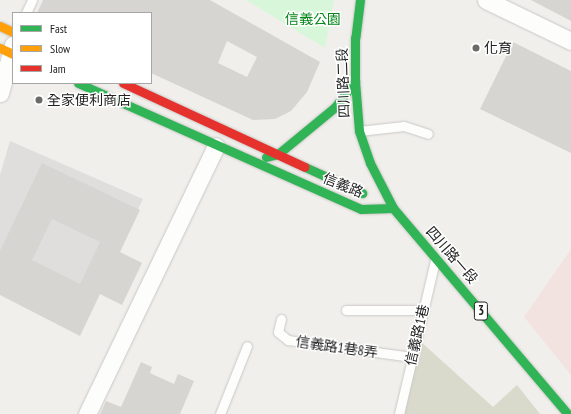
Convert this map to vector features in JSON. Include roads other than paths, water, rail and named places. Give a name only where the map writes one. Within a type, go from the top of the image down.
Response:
[{"type":"street","name":"四川路二段","points":[[360,0],[355,38],[354,81],[359,131],[370,163]]},
{"type":"street","points":[[486,0],[571,41]]},
{"type":"street","points":[[0,26],[12,32]]},
{"type":"street","points":[[0,93],[9,50]]},
{"type":"street","points":[[241,157],[265,158],[278,154],[335,106],[354,81]]},
{"type":"street","name":"信義路","points":[[80,84],[216,146],[361,209],[393,208]]},
{"type":"street","name":"信義路","points":[[125,84],[393,208]]},
{"type":"street","points":[[87,414],[216,146]]},
{"type":"street","name":"四川路一段","points":[[370,163],[393,208],[568,414]]},
{"type":"lane","points":[[26,12],[32,0]]},
{"type":"lane","points":[[359,131],[404,126],[428,134]]},
{"type":"lane","name":"信義路1巷","points":[[398,414],[436,257]]},
{"type":"lane","points":[[346,310],[423,310]]},
{"type":"lane","name":"信義路1巷8弄","points":[[281,319],[278,332],[288,340],[412,357]]},
{"type":"lane","points":[[220,414],[247,346]]},
{"type":"place","name":"化育","points":[[476,48]]},
{"type":"place","name":"全家便利商店","points":[[39,100]]},
{"type":"park label","name":"信義公園","points":[[313,19]]}]
